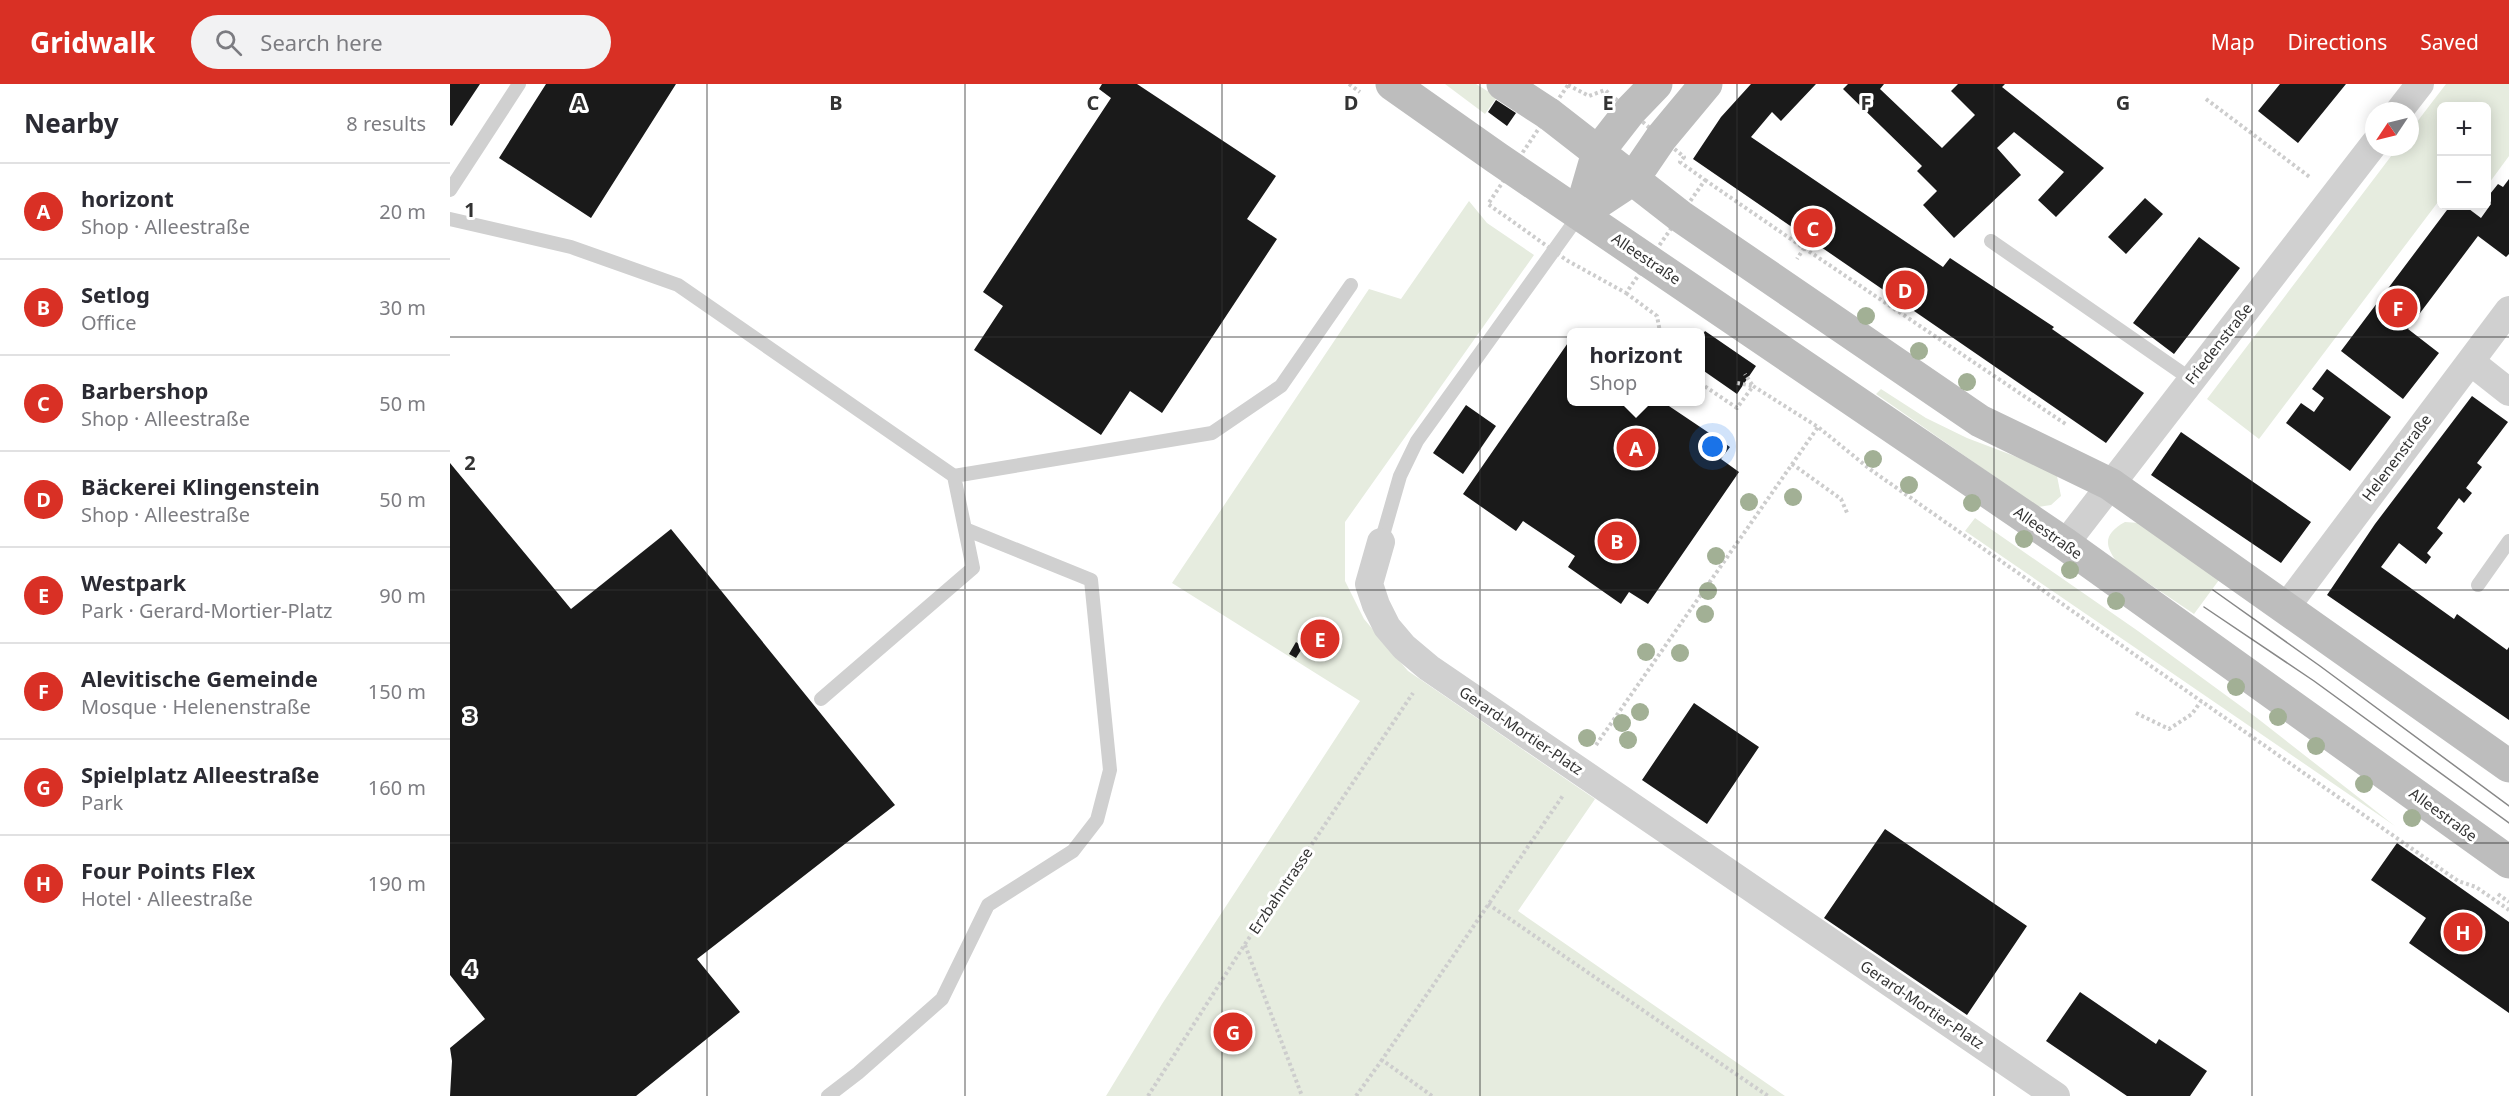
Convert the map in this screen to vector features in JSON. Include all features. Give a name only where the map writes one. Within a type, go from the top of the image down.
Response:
[{"type":"main road","name":"Alleestraße","points":[[1392,84],[2065,544],[2509,862]]},
{"type":"main road","points":[[1503,84],[1549,114],[1680,216],[1980,421],[2110,484],[2509,766]]},
{"type":"main road","points":[[1580,214],[1598,152],[1630,111],[1656,84]]},
{"type":"main road","points":[[1580,214],[1633,179],[1661,138],[1706,84]]},
{"type":"street","points":[[2406,102],[2420,84]]},
{"type":"street","name":"Friedenstraße","points":[[2065,544],[2365,156]]},
{"type":"street","name":"Helenenstraße","points":[[2286,607],[2509,310]]},
{"type":"street","points":[[2471,362],[2509,392]]},
{"type":"street","name":"Gerard-Mortier-Platz","points":[[1382,542],[1369,584],[1376,605],[1387,627],[1404,647],[1429,668],[2056,1096]]},
{"type":"lane","points":[[450,190],[519,84]]},
{"type":"lane","name":"Gerard-Mortier-Platz","points":[[1382,542],[1400,476],[1417,441],[1580,214]]},
{"type":"lane","points":[[450,219],[572,247],[678,285],[954,476],[973,568],[821,699]]},
{"type":"lane","points":[[1991,241],[2192,380]]},
{"type":"lane","points":[[954,476],[1212,433],[1281,386],[1351,285]]},
{"type":"lane","points":[[828,1096],[858,1073],[942,999],[988,905],[1073,851],[1097,820],[1110,770],[1091,580],[965,529]]},
{"type":"lane","points":[[2478,585],[2509,541]]},
{"type":"path","points":[[2206,99],[2335,195]]},
{"type":"path","points":[[1705,180],[1804,248],[1796,260],[1788,254]]},
{"type":"path","points":[[1626,293],[1657,315],[1659,328]]},
{"type":"path","points":[[1744,374],[1753,386],[1818,427],[1871,470],[2458,881],[2476,887],[2509,910]]},
{"type":"path","points":[[1737,383],[1753,386]]},
{"type":"path","points":[[1705,386],[1737,408],[1753,386]]},
{"type":"path","points":[[1595,747],[1818,427]]},
{"type":"path","points":[[1792,464],[1841,499],[1848,515]]},
{"type":"path","name":"Erzbahntrasse","points":[[1148,1096],[1245,944],[1416,687]]},
{"type":"path","points":[[2136,713],[2169,729],[2192,714],[2201,701]]},
{"type":"path","points":[[1356,1096],[1565,793]]},
{"type":"path","points":[[1488,904],[1768,1096]]},
{"type":"path","points":[[1245,944],[1302,1096]]},
{"type":"path","points":[[1382,1060],[1432,1096]]},
{"type":"shaded area","points":[[1445,84],[1476,84],[1497,97],[1485,114]]},
{"type":"shaded area","points":[[2446,84],[2509,84],[2509,156],[2491,181],[2491,102],[2437,102],[2437,203],[2259,439],[2207,399],[2391,156],[2419,156],[2419,119]]},
{"type":"shaded area","points":[[1469,201],[1487,223],[1534,255],[1345,522],[1345,581],[1364,619],[1408,671],[1595,799],[1518,911],[1785,1096],[1106,1096],[1162,1004],[1360,701],[1172,583],[1369,289],[1401,299]]},
{"type":"shaded area","points":[[1881,389],[1926,418],[1967,438],[2046,468],[2057,476],[2061,496],[2051,505],[2038,507],[1876,394]]},
{"type":"shaded area","points":[[1975,518],[2138,631],[2257,718],[2395,826],[1965,531]]},
{"type":"shaded area","points":[[2125,522],[2139,523],[2219,580],[2194,614],[2117,562],[2110,550],[2108,539],[2113,530]]},
{"type":"building","points":[[450,84],[480,84],[452,126],[450,125]]},
{"type":"building","points":[[546,84],[676,84],[591,218],[499,158]]},
{"type":"building","points":[[1102,84],[1137,84],[1276,176],[1247,219],[1277,239],[1162,413],[1130,391],[1101,435],[974,350],[1003,306],[983,292],[1111,98],[1099,89]]},
{"type":"building","points":[[1751,84],[1816,84],[1781,121],[1772,112],[1751,137],[1943,267],[1950,258],[2054,327],[2052,329],[2144,393],[2106,443],[1693,159],[1721,117]]},
{"type":"building","points":[[1848,84],[1884,84],[1880,89],[1942,148],[1975,115],[1951,91],[1958,84],[2005,84],[2002,87],[2104,168],[2056,217],[2038,200],[2064,172],[2014,132],[1997,148],[2021,175],[1954,238],[1923,205],[1937,191],[1917,171],[1922,166],[1843,89]]},
{"type":"building","points":[[2280,84],[2346,84],[2298,143],[2258,111]]},
{"type":"building","points":[[1496,100],[1516,113],[1507,126],[1488,112]]},
{"type":"building","points":[[2509,179],[2509,254],[2506,257],[2478,236],[2408,329],[2439,353],[2403,399],[2341,351],[2447,210],[2470,210],[2481,218],[2487,210],[2491,210],[2491,193],[2498,184],[2503,187]]},
{"type":"building","points":[[2145,198],[2163,214],[2126,254],[2108,237]]},
{"type":"building","points":[[2199,237],[2240,268],[2174,354],[2133,323]]},
{"type":"building","points":[[1705,331],[1756,366],[1737,394],[1705,372]]},
{"type":"building","points":[[1567,344],[1567,406],[1669,406],[1730,447],[1721,459],[1739,472],[1648,604],[1629,592],[1621,604],[1568,567],[1575,556],[1523,521],[1516,531],[1463,494]]},
{"type":"building","points":[[2327,369],[2391,417],[2350,471],[2286,423],[2301,403],[2314,412],[2324,398],[2312,389]]},
{"type":"building","points":[[2472,396],[2508,422],[2477,463],[2482,467],[2466,488],[2472,493],[2464,503],[2459,498],[2437,528],[2443,533],[2427,553],[2431,557],[2426,564],[2399,543],[2381,567],[2454,619],[2457,614],[2507,650],[2509,647],[2509,720],[2327,595],[2375,524]]},
{"type":"building","points":[[1466,405],[1496,426],[1463,474],[1433,453]]},
{"type":"building","points":[[2181,432],[2311,522],[2281,563],[2151,475]]},
{"type":"building","points":[[450,463],[571,609],[671,529],[895,805],[697,959],[740,1012],[636,1096],[450,1096],[452,1061],[450,1048],[485,1019],[450,975]]},
{"type":"building","points":[[1296,642],[1303,647],[1296,658],[1289,654]]},
{"type":"building","points":[[1694,703],[1759,747],[1707,824],[1642,780]]},
{"type":"building","points":[[1885,829],[2027,926],[1967,1015],[1824,918]]},
{"type":"building","points":[[2397,843],[2509,922],[2509,1013],[2409,943],[2426,918],[2371,880]]},
{"type":"building","points":[[2080,992],[2156,1044],[2159,1039],[2207,1071],[2190,1096],[2127,1096],[2046,1041]]},
{"type":"tram line","points":[[2213,590],[2509,806]]},
{"type":"tram line","points":[[2204,607],[2314,681],[2509,823]]},
{"type":"place","name":"Barbershop","points":[[1813,228]]},
{"type":"place","name":"Bäckerei Klingenstein","points":[[1905,290]]},
{"type":"place","name":"Alevitische Gemeinde","points":[[2398,308]]},
{"type":"place","name":"horizont","points":[[1636,448]]},
{"type":"place","name":"Setlog","points":[[1617,541]]},
{"type":"place","name":"Westpark","points":[[1320,639]]},
{"type":"place","name":"Four Points Flex","points":[[2463,932]]},
{"type":"place","name":"Spielplatz Alleestraße","points":[[1233,1032]]}]
